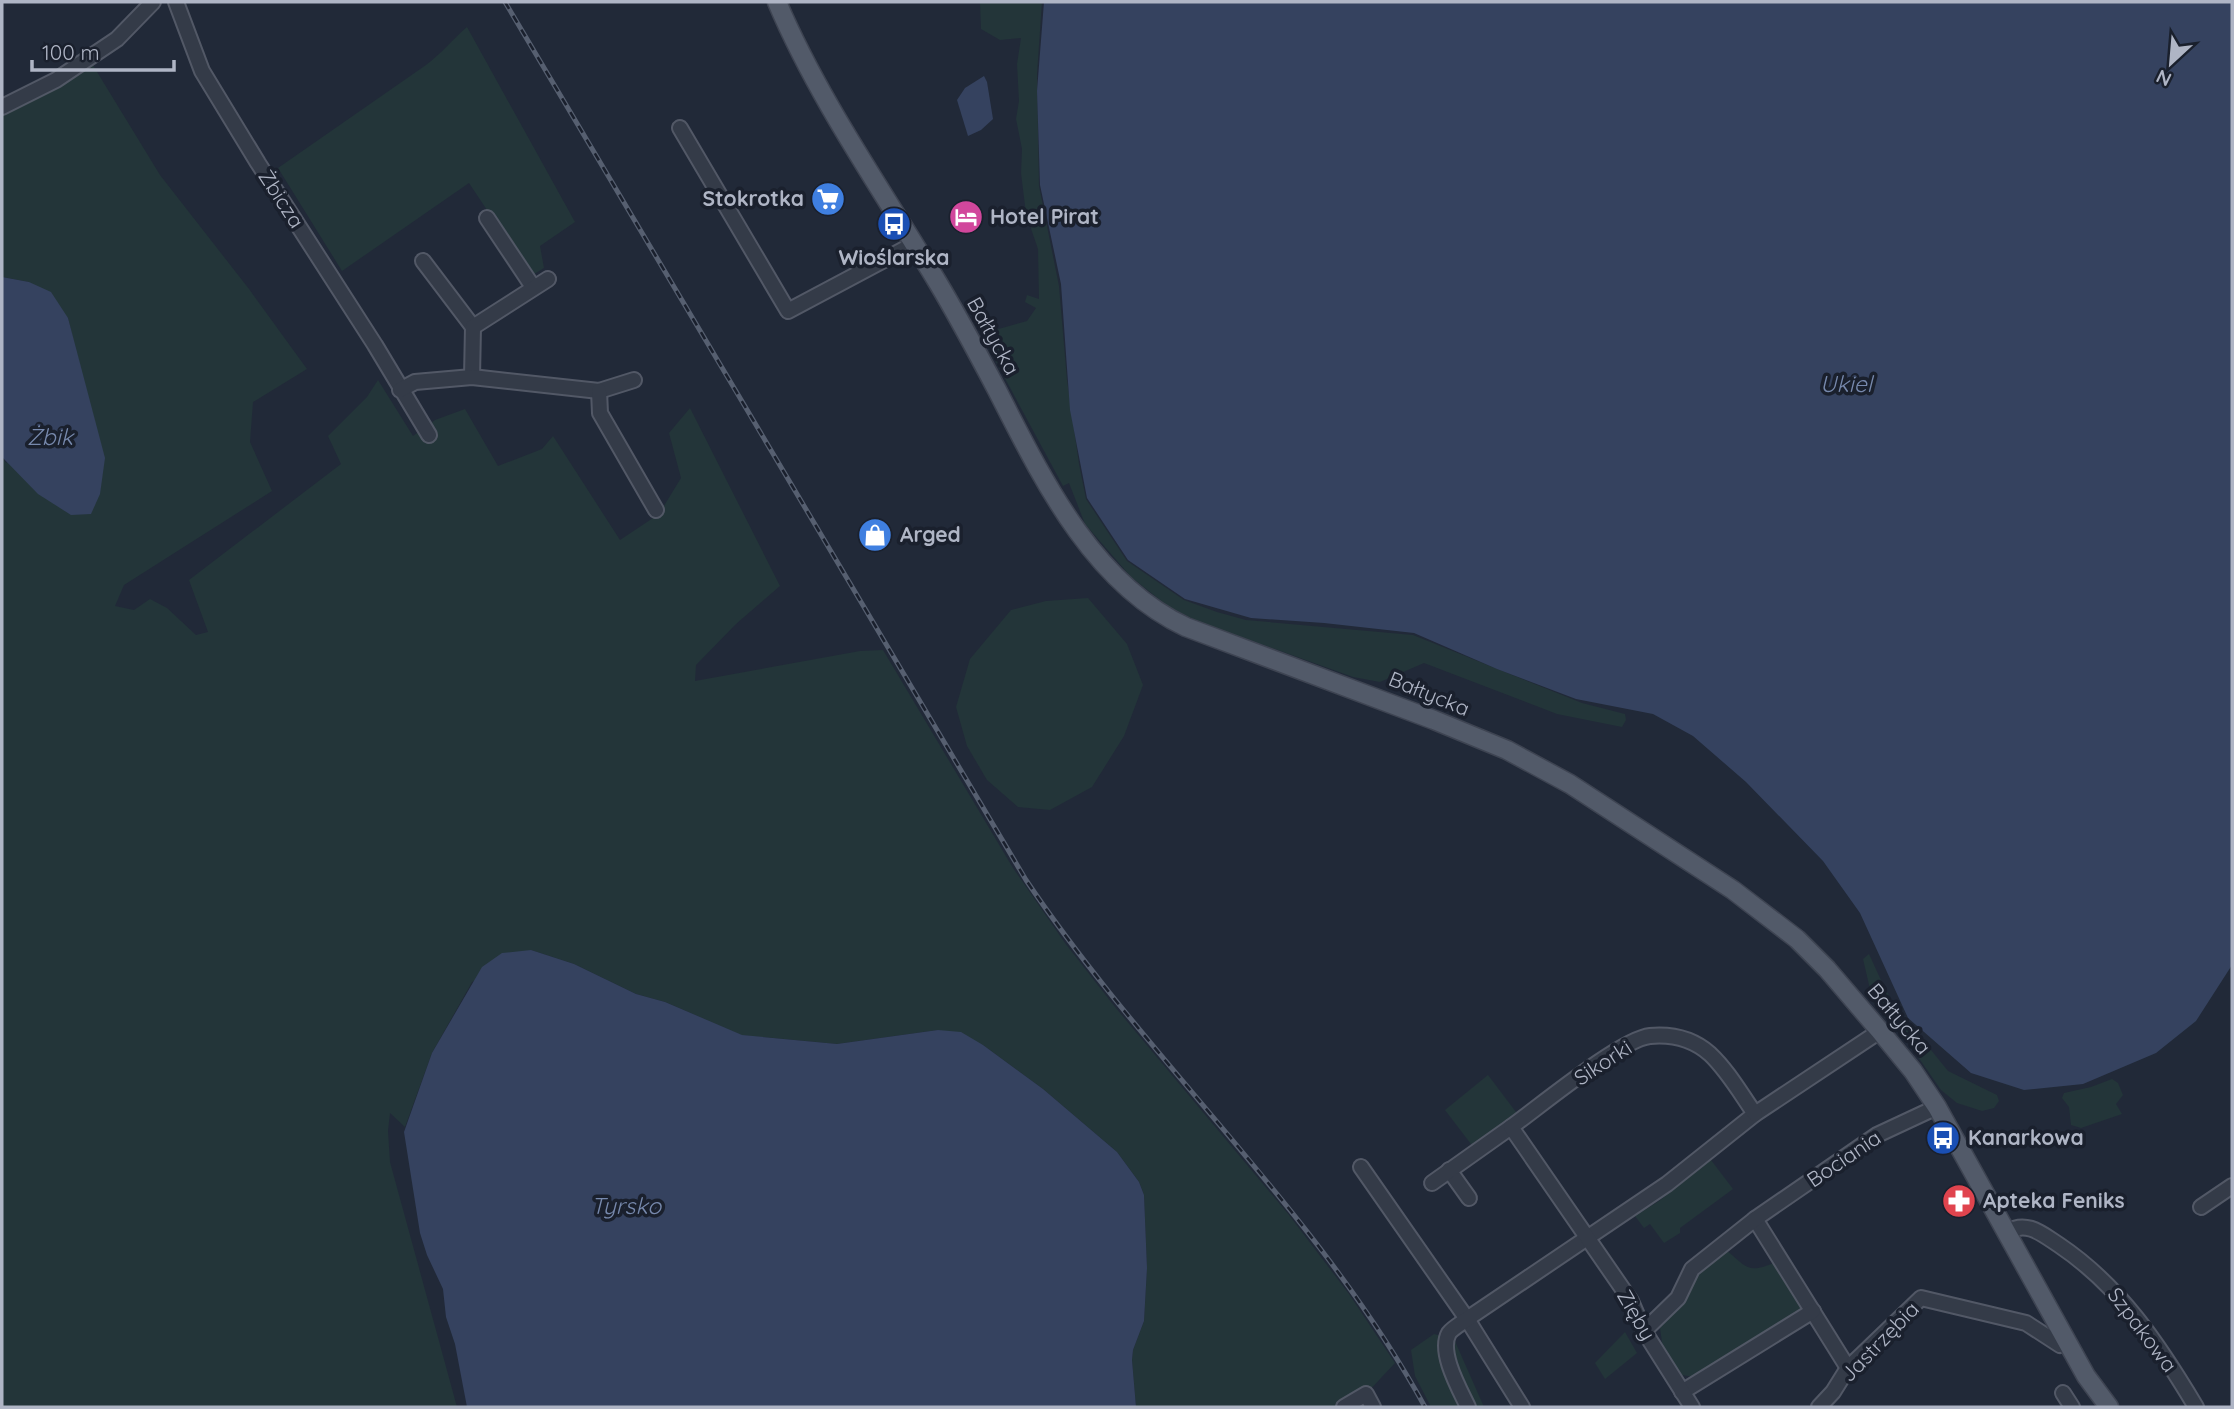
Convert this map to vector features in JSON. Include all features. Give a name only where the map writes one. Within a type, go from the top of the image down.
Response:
[{"type":"main road","name":"Bałtycka","points":[[777,2],[819,87],[961,324],[1055,499],[1108,568],[1142,601],[1186,627],[1396,705],[1507,750],[1549,771],[1733,890],[1782,926],[1827,969],[1880,1031],[1937,1107],[2086,1376],[2109,1407]]},
{"type":"street","points":[[2,107],[56,80],[117,39],[153,2]]},
{"type":"street","name":"Żbicza","points":[[176,2],[202,71],[429,435]]},
{"type":"street","points":[[680,128],[788,311],[914,244]]},
{"type":"street","points":[[487,218],[533,287]]},
{"type":"street","points":[[423,261],[473,327],[472,377]]},
{"type":"street","points":[[473,327],[548,279]]},
{"type":"street","points":[[400,390],[415,382],[472,377],[599,391],[635,380]]},
{"type":"street","points":[[599,391],[600,413],[656,510]]},
{"type":"street","points":[[1468,1407],[1450,1368],[1446,1348],[1449,1333],[1667,1184],[1755,1114],[1880,1031]]},
{"type":"street","name":"Sikorki","points":[[1433,1183],[1622,1047],[1648,1036],[1681,1037],[1708,1052],[1723,1068],[1755,1114]]},
{"type":"street","name":"Bociania","points":[[1644,1331],[1678,1298],[1692,1269],[1755,1219],[1877,1135],[1937,1107]]},
{"type":"street","points":[[1511,1127],[1586,1239]]},
{"type":"street","points":[[1361,1167],[1467,1319],[1522,1407]]},
{"type":"street","points":[[1449,1170],[1469,1198]]},
{"type":"street","points":[[2201,1208],[2232,1185]]},
{"type":"street","points":[[1755,1219],[1848,1368]]},
{"type":"street","name":"Szpakowa","points":[[2007,1232],[2021,1226],[2034,1228],[2096,1273],[2125,1303],[2155,1341],[2196,1407]]},
{"type":"street","name":"Zięby","points":[[1586,1239],[1631,1301],[1644,1331],[1692,1407]]},
{"type":"street","name":"Jastrzębia","points":[[1819,1407],[1833,1392],[1848,1368],[1921,1298],[2026,1323],[2060,1345],[2066,1341]]},
{"type":"street","points":[[1682,1392],[1814,1311]]},
{"type":"street","points":[[2063,1393],[2072,1407]]},
{"type":"street","points":[[1344,1407],[1366,1394],[1373,1407]]},
{"type":"shaded area","points":[[980,2],[1042,2],[1037,74],[1039,186],[1059,286],[1067,380],[1079,464],[1086,499],[1127,561],[1184,600],[1246,620],[1413,635],[1582,703],[1625,714],[1626,720],[1622,727],[1557,714],[1424,663],[1380,682],[1353,677],[1199,622],[1169,607],[1131,577],[1085,524],[1069,483],[1063,486],[981,334],[1027,321],[1036,308],[1025,302],[1027,295],[1039,299],[1038,249],[1026,214],[1021,173],[1022,149],[1016,119],[1019,101],[1017,64],[1021,38],[1000,40],[981,29]]},
{"type":"shaded area","points":[[467,27],[575,222],[540,246],[544,268],[531,276],[469,183],[342,271],[278,168],[426,65]]},
{"type":"shaded area","points":[[91,62],[160,175],[307,369],[253,402],[250,442],[272,491],[124,585],[115,606],[134,610],[150,599],[167,608],[196,635],[208,632],[189,580],[341,464],[328,436],[367,397],[378,380],[413,436],[435,420],[465,409],[498,466],[542,449],[553,436],[620,540],[659,514],[681,478],[669,433],[690,408],[780,586],[736,624],[696,665],[695,681],[860,651],[883,650],[1013,868],[1065,943],[1289,1215],[1349,1294],[1395,1363],[1366,1394],[1373,1407],[1136,1407],[1132,1360],[1144,1321],[1147,1268],[1144,1195],[1139,1182],[1117,1152],[1043,1089],[983,1045],[938,1030],[837,1044],[741,1035],[665,1002],[636,994],[574,964],[531,950],[472,982],[432,1053],[405,1127],[390,1113],[390,1162],[457,1407],[2,1407],[2,457],[6,463],[89,404],[68,318],[29,282],[2,277],[2,112]]},
{"type":"shaded area","points":[[1088,598],[1127,644],[1143,685],[1124,736],[1092,787],[1050,810],[1018,807],[987,780],[967,746],[956,707],[970,659],[1011,610],[1046,601]]},
{"type":"shaded area","points":[[1869,954],[1897,1008],[1948,1071],[1997,1095],[1999,1101],[1994,1108],[1982,1111],[1957,1103],[1941,1090],[1898,1028],[1873,1002],[1863,959]]},
{"type":"shaded area","points":[[1488,1075],[1519,1116],[1474,1148],[1445,1110]]},
{"type":"shaded area","points":[[2112,1079],[2118,1083],[2123,1095],[2116,1104],[2122,1114],[2081,1128],[2071,1125],[2069,1107],[2062,1098],[2064,1093]]},
{"type":"shaded area","points":[[1711,1160],[1733,1189],[1664,1243],[1650,1224],[1644,1228],[1635,1216],[1659,1201]]},
{"type":"shaded area","points":[[1726,1250],[1748,1267],[1758,1268],[1774,1263],[1803,1309],[1700,1378],[1682,1375],[1663,1349],[1660,1328],[1675,1311],[1702,1266]]},
{"type":"shaded area","points":[[1625,1332],[1637,1353],[1605,1379],[1595,1363]]},
{"type":"shaded area","points":[[1434,1334],[1454,1339],[1484,1407],[1431,1407],[1415,1376],[1411,1350]]},
{"type":"water","name":"Ukiel","points":[[1044,2],[2232,2],[2232,965],[2196,1021],[2156,1053],[2083,1084],[2024,1090],[1971,1073],[1908,1018],[1860,913],[1823,861],[1746,782],[1693,736],[1653,714],[1576,699],[1414,633],[1251,618],[1185,599],[1128,560],[1087,498],[1070,410],[1061,284],[1040,185],[1037,91]]},
{"type":"water","points":[[984,76],[993,119],[981,130],[968,136],[957,100],[965,88]]},
{"type":"water","name":"Żbik","points":[[2,277],[29,282],[51,292],[68,318],[105,458],[100,494],[91,514],[71,515],[38,494],[2,457]]},
{"type":"water","name":"Tyrsko","points":[[531,950],[574,964],[636,994],[665,1002],[742,1035],[837,1044],[938,1030],[961,1032],[1043,1089],[1117,1152],[1139,1182],[1144,1195],[1147,1268],[1144,1321],[1132,1360],[1136,1407],[467,1407],[455,1344],[446,1317],[443,1289],[420,1233],[404,1132],[432,1053],[482,967],[502,953]]},
{"type":"railway","points":[[505,2],[1026,880],[1125,1012],[1285,1203],[1335,1269],[1382,1336],[1425,1407]]},
{"type":"place","name":"Stokrotka","points":[[828,199]]},
{"type":"place","name":"Hotel Pirat","points":[[966,217]]},
{"type":"place","name":"Wioślarska","points":[[894,224]]},
{"type":"place","name":"Arged","points":[[875,535]]},
{"type":"place","name":"Kanarkowa","points":[[1943,1138]]},
{"type":"place","name":"Apteka Feniks","points":[[1959,1201]]}]
